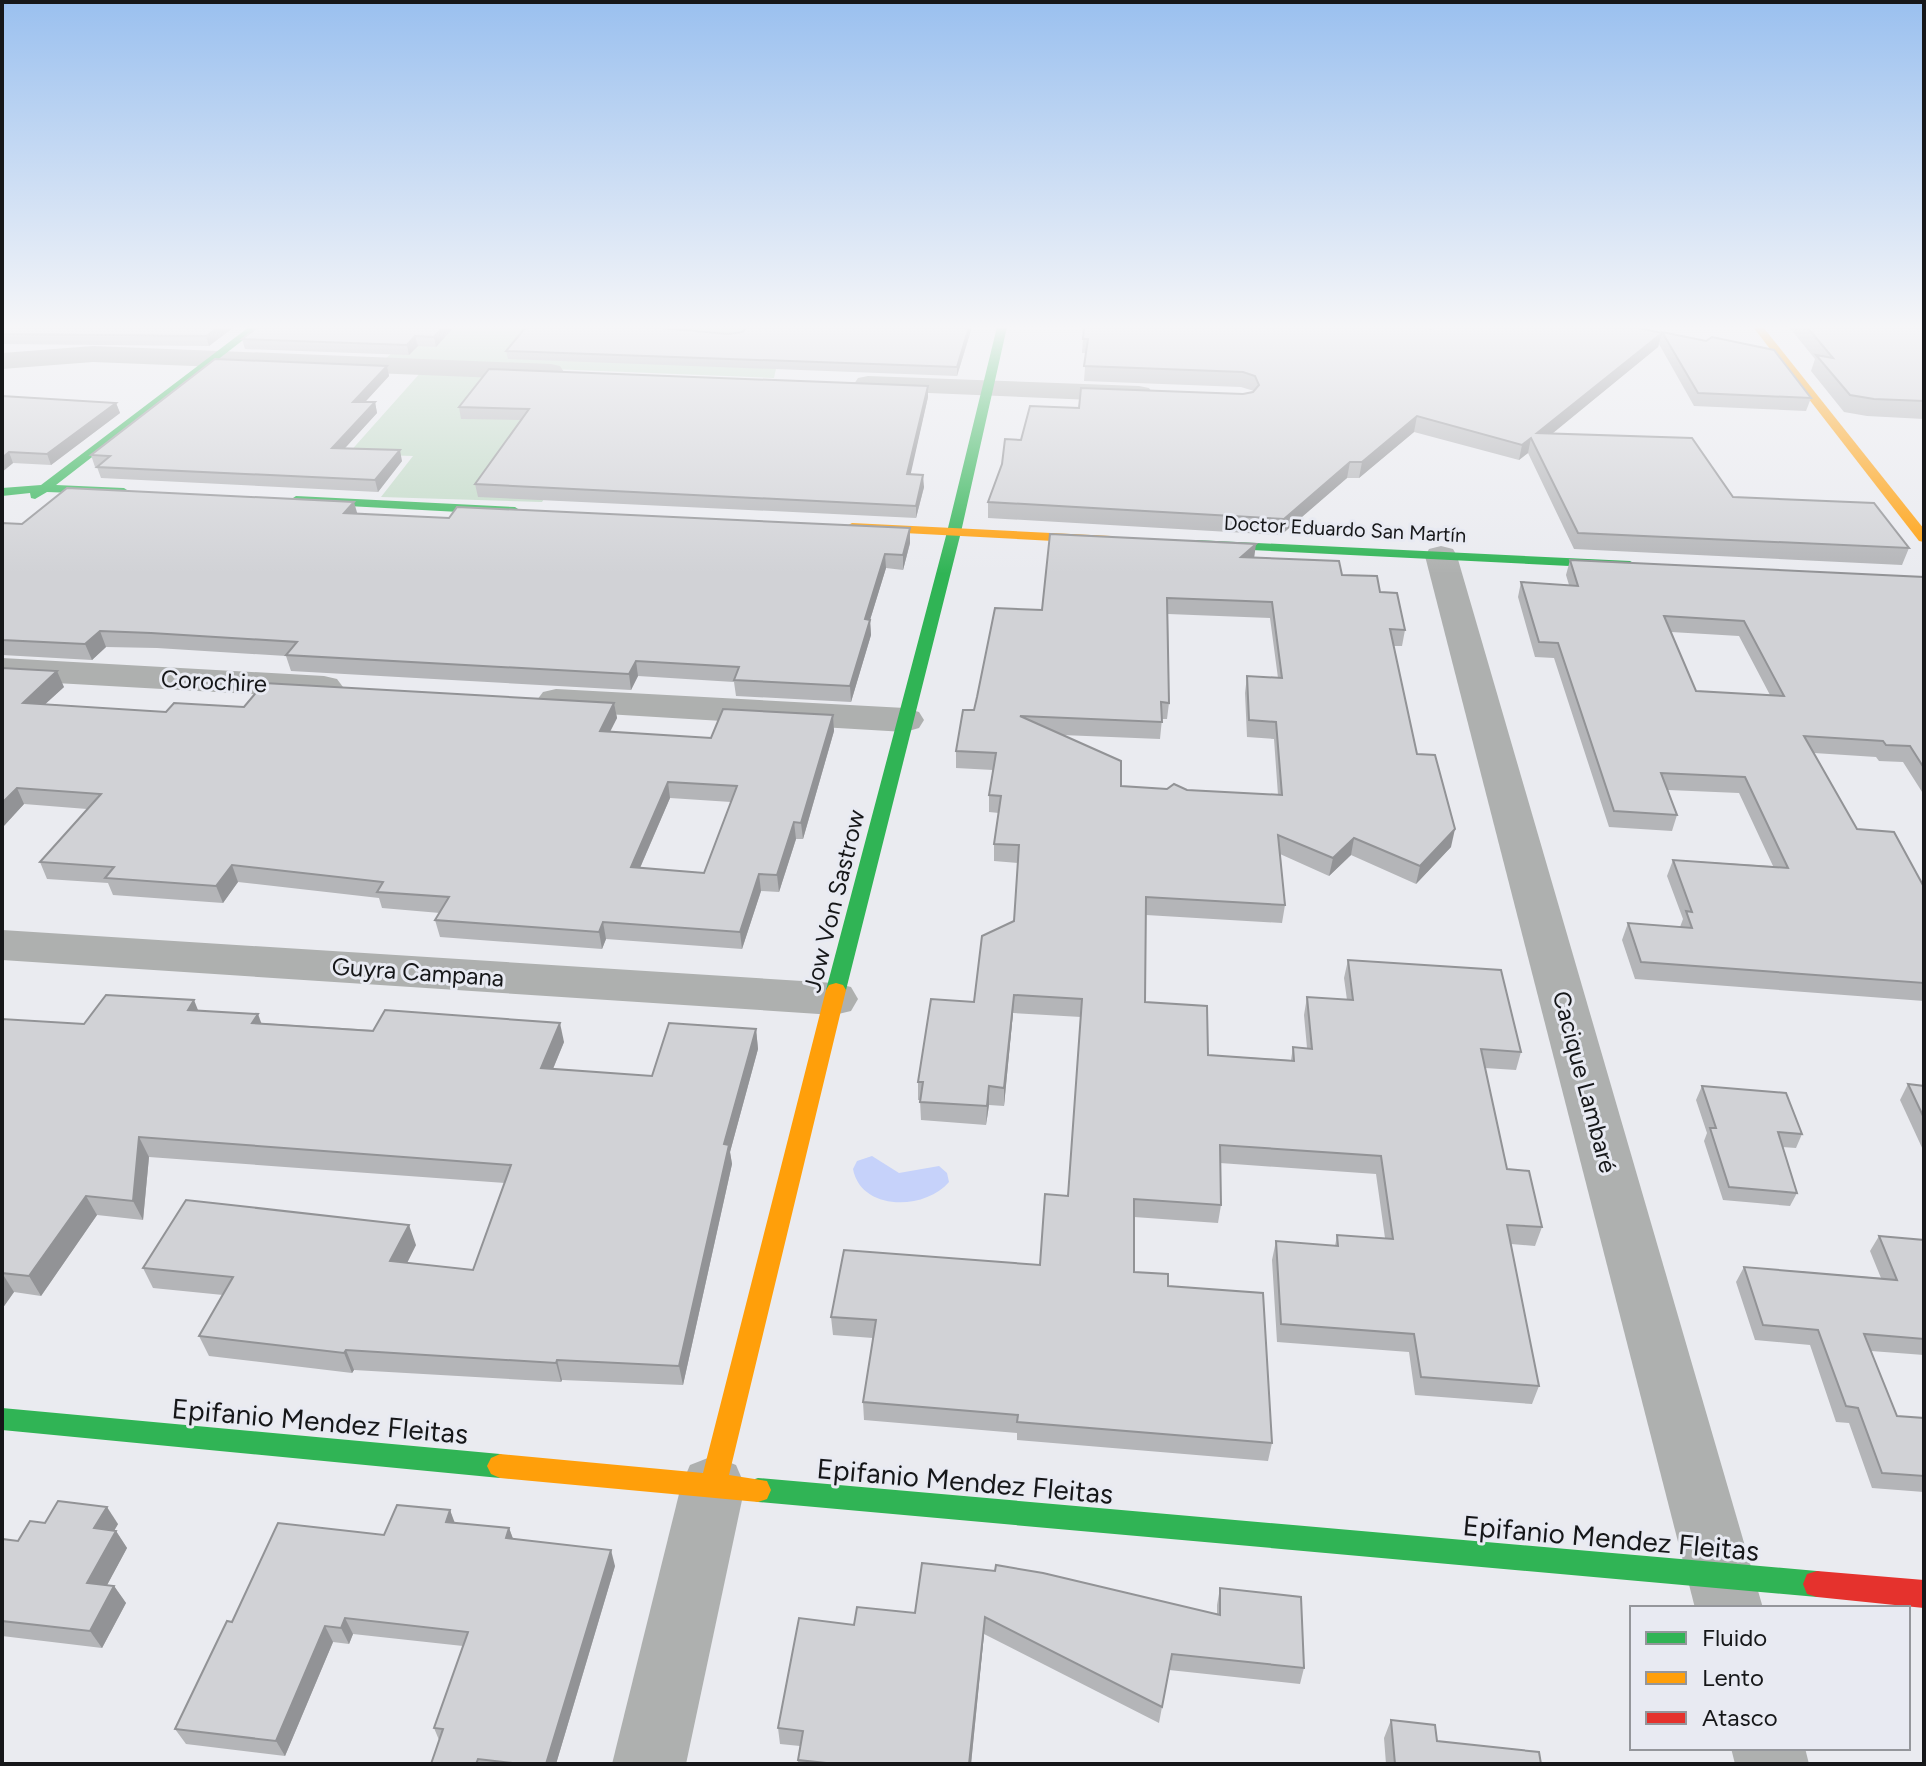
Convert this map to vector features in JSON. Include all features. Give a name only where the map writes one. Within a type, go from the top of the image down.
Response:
[{"type":"street","points":[[13,513],[146,409]]},
{"type":"street","name":"Jow Von Sastrow","points":[[713,1486],[982,409]]},
{"type":"street","points":[[1823,409],[1924,538]]},
{"type":"street","points":[[2,492],[44,488],[140,493]]},
{"type":"street","points":[[284,500],[539,512]]},
{"type":"street","points":[[826,526],[1127,541]]},
{"type":"street","name":"Doctor Eduardo San Martín","points":[[1174,543],[1644,566]]},
{"type":"street","name":"Cacique Lambaré","points":[[1441,556],[1724,1592]]},
{"type":"street","name":"Corochire","points":[[2,669],[351,689]]},
{"type":"street","points":[[525,698],[905,720]]},
{"type":"street","name":"Guyra Campana","points":[[2,945],[834,999]]},
{"type":"street","name":"Epifanio Mendez Fleitas","points":[[2,1419],[713,1486],[1724,1592],[1924,1594]]},
{"type":"street","points":[[649,1764],[713,1486]]},
{"type":"green space","points":[[388,409],[591,409],[577,448],[542,502],[381,497],[413,456],[348,454]]},
{"type":"water","points":[[872,1156],[899,1173],[939,1166],[947,1173],[949,1182],[925,1198],[910,1202],[880,1199],[858,1183],[853,1169],[857,1161]]},
{"type":"building","points":[[2,409],[107,409],[47,454],[9,452],[2,458]]},
{"type":"building","points":[[150,409],[368,409],[332,448],[400,450],[375,480],[97,467],[110,456],[91,455]]},
{"type":"building","points":[[529,409],[922,409],[907,474],[923,475],[916,506],[475,484]]},
{"type":"building","points":[[1029,409],[1566,409],[1537,433],[1692,438],[1733,497],[1874,503],[1909,548],[1578,533],[1531,438],[1522,445],[1417,416],[1362,462],[1350,462],[1284,519],[988,502],[1002,464],[1005,439],[1021,440]]},
{"type":"building","points":[[67,488],[354,502],[344,513],[449,518],[457,507],[910,528],[903,555],[885,554],[865,619],[870,620],[850,686],[734,680],[739,667],[636,661],[629,674],[286,655],[297,642],[151,633],[100,631],[85,644],[2,640],[2,523],[22,524]]},
{"type":"building","points":[[1050,534],[1256,544],[1241,557],[1339,561],[1342,575],[1377,576],[1380,592],[1397,593],[1405,630],[1390,629],[1417,754],[1435,755],[1455,829],[1420,866],[1354,838],[1333,858],[1278,835],[1285,905],[1146,897],[1145,1002],[1207,1006],[1208,1055],[1294,1061],[1293,1047],[1312,1049],[1307,997],[1353,1000],[1348,960],[1501,970],[1521,1052],[1481,1049],[1507,1169],[1529,1171],[1542,1227],[1507,1225],[1539,1386],[1421,1377],[1414,1334],[1281,1324],[1276,1241],[1338,1246],[1337,1235],[1393,1239],[1381,1156],[1220,1145],[1221,1205],[1134,1199],[1134,1272],[1168,1274],[1168,1286],[1263,1293],[1272,1443],[1017,1422],[1018,1415],[863,1402],[876,1320],[831,1317],[844,1250],[1040,1265],[1045,1194],[1068,1196],[1082,999],[1014,995],[1004,1088],[989,1086],[987,1106],[920,1102],[923,1082],[918,1082],[931,999],[974,1002],[982,936],[1014,921],[1019,845],[994,844],[1001,796],[989,795],[996,753],[956,751],[963,710],[974,710],[995,608],[1042,610]],"holes":[[[1167,598],[1272,602],[1282,678],[1247,676],[1249,720],[1276,722],[1282,795],[1187,790],[1174,784],[1167,789],[1121,786],[1121,761],[1020,716],[1162,722],[1161,702],[1169,703]]]},
{"type":"building","points":[[1570,560],[1924,577],[1924,768],[1910,746],[1886,745],[1883,741],[1804,736],[1857,829],[1894,832],[1924,887],[1924,983],[1641,962],[1628,923],[1692,928],[1686,911],[1692,912],[1673,860],[1788,868],[1745,777],[1661,773],[1677,815],[1614,811],[1558,643],[1539,642],[1521,582],[1578,586]],"holes":[[[1664,616],[1744,621],[1784,696],[1696,691]]]},
{"type":"building","points":[[2,668],[57,671],[23,703],[166,712],[174,703],[244,707],[264,683],[614,703],[600,731],[711,738],[723,709],[833,715],[801,823],[794,822],[777,875],[759,874],[740,932],[603,922],[599,932],[435,920],[449,897],[377,892],[383,882],[232,865],[216,886],[105,878],[114,867],[40,862],[101,794],[17,788],[2,803]],"holes":[[[668,782],[737,786],[704,873],[631,867]]]},
{"type":"building","points":[[106,995],[194,1000],[188,1010],[258,1014],[252,1023],[373,1031],[385,1010],[560,1023],[541,1068],[652,1076],[669,1023],[756,1029],[724,1144],[729,1145],[679,1366],[557,1360],[556,1363],[346,1350],[344,1353],[199,1336],[233,1277],[143,1268],[186,1200],[409,1225],[390,1261],[473,1270],[511,1165],[139,1137],[133,1201],[86,1196],[29,1276],[2,1273],[2,1019],[84,1024]]},
{"type":"building","points":[[1908,1084],[1924,1086],[1924,1118]]},
{"type":"building","points":[[1702,1086],[1786,1093],[1802,1134],[1778,1132],[1797,1193],[1729,1187],[1710,1128],[1716,1128]]},
{"type":"building","points":[[1879,1236],[1924,1240],[1924,1339],[1864,1334],[1897,1416],[1924,1418],[1924,1476],[1882,1473],[1858,1408],[1846,1406],[1818,1330],[1763,1325],[1744,1267],[1897,1280]]},
{"type":"building","points":[[58,1501],[107,1507],[94,1528],[116,1531],[87,1583],[114,1586],[90,1631],[2,1621],[2,1539],[18,1541],[30,1521],[45,1523]]},
{"type":"building","points":[[397,1505],[450,1510],[446,1522],[509,1528],[506,1538],[611,1550],[546,1764],[478,1759],[476,1764],[431,1764],[443,1729],[434,1728],[468,1632],[345,1618],[341,1628],[325,1626],[276,1741],[175,1729],[227,1621],[232,1622],[278,1523],[384,1535]]},
{"type":"building","points":[[922,1563],[995,1571],[996,1565],[1043,1573],[1220,1615],[1220,1588],[1301,1597],[1304,1668],[1172,1654],[1162,1707],[985,1617],[969,1764],[836,1764],[798,1760],[803,1731],[778,1728],[799,1618],[854,1625],[857,1607],[915,1613]]},
{"type":"building","points":[[1391,1720],[1435,1725],[1437,1741],[1539,1752],[1541,1764],[1395,1764]]},
{"type":"traffic: fast","points":[[35,495],[147,409]]},
{"type":"traffic: fast","points":[[836,990],[983,409]]},
{"type":"traffic: fast","points":[[2,492],[44,488],[124,492]]},
{"type":"traffic: fast","points":[[296,500],[515,511]]},
{"type":"traffic: fast","points":[[1195,544],[1630,565]]},
{"type":"traffic: fast","points":[[2,1419],[500,1466]]},
{"type":"traffic: fast","points":[[758,1490],[1817,1584]]},
{"type":"traffic: slow","points":[[1823,409],[1924,538]]},
{"type":"traffic: slow","points":[[852,527],[1111,540]]},
{"type":"traffic: slow","points":[[713,1486],[836,990]]},
{"type":"traffic: slow","points":[[500,1466],[758,1490]]},
{"type":"traffic: jam","points":[[1817,1584],[1924,1594]]}]
